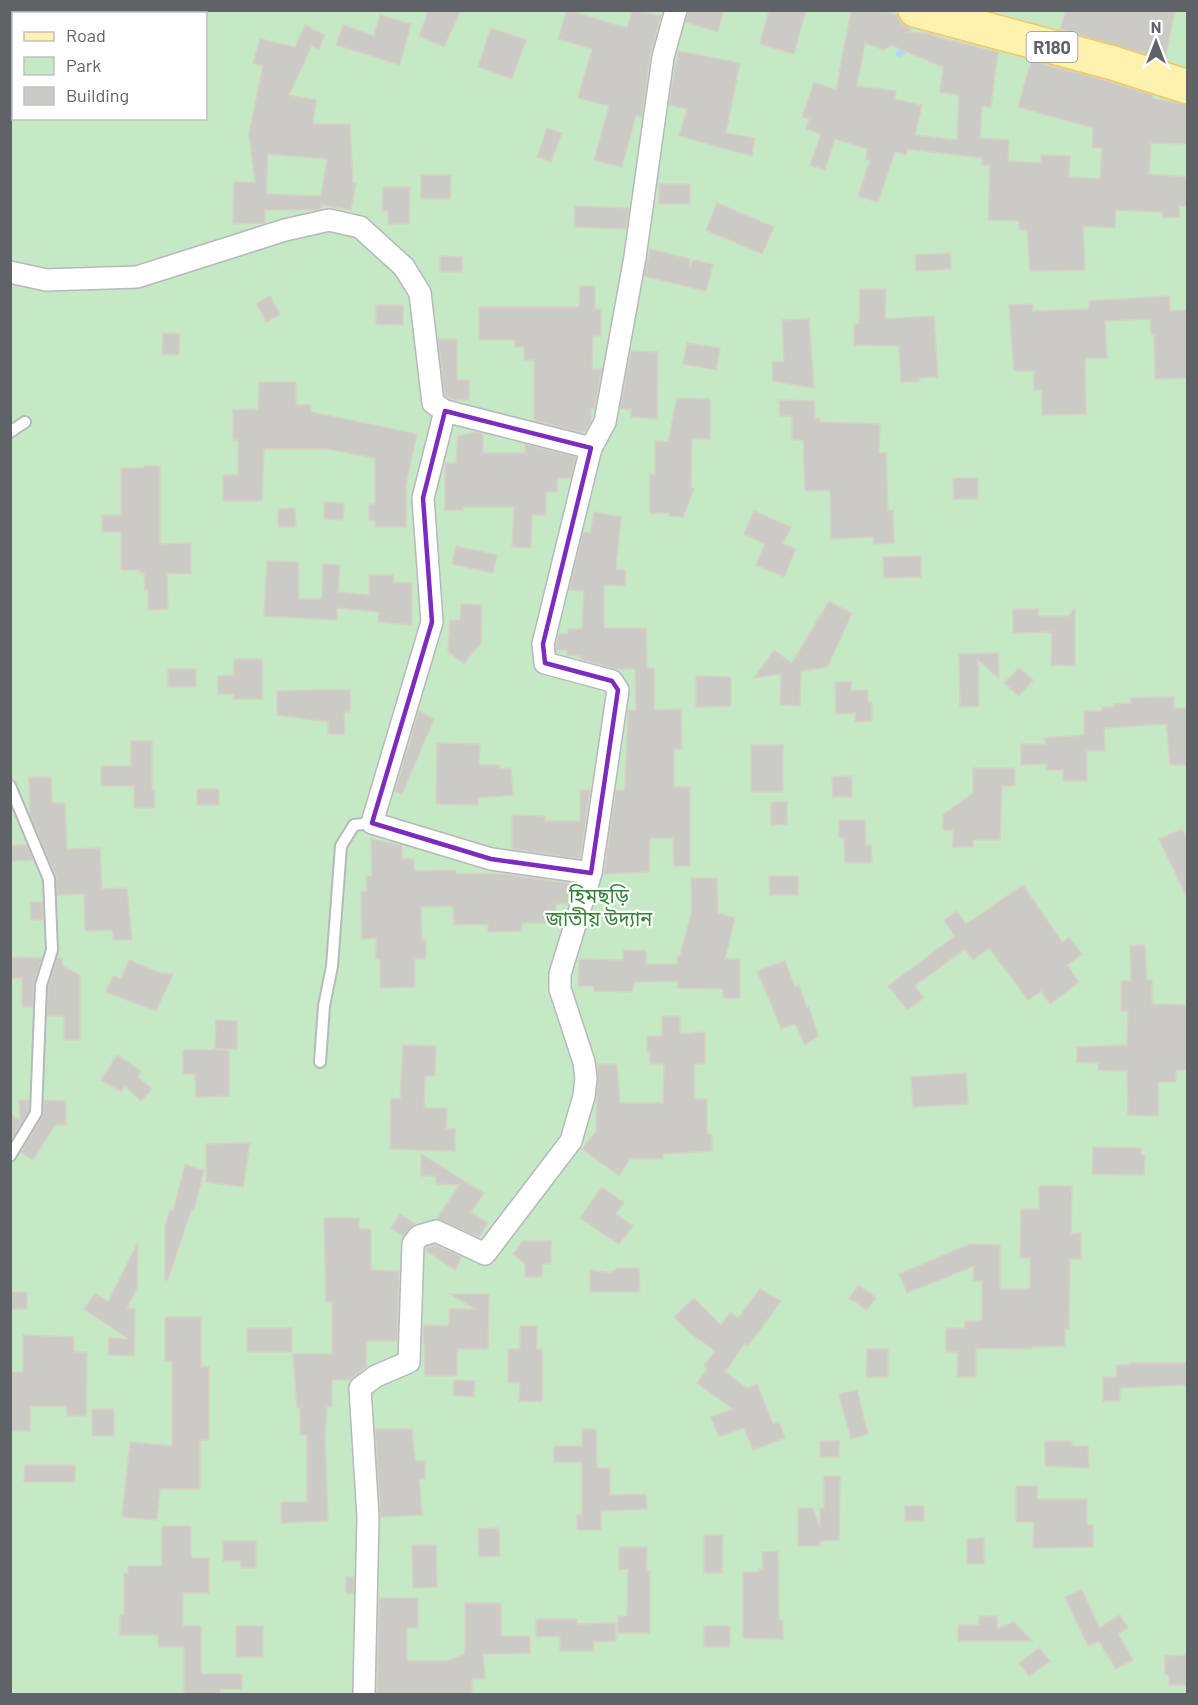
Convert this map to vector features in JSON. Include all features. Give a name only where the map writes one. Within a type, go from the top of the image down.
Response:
[{"type":"main road","name":"R180","points":[[915,10],[1113,63],[1188,87]]},
{"type":"street","points":[[364,1695],[368,1517],[360,1388],[376,1376],[409,1362],[413,1244],[419,1236],[436,1231],[485,1254],[571,1141],[586,1079],[584,1062],[560,989],[560,974],[591,873],[618,690],[612,681],[606,678],[563,670],[545,663],[543,644],[591,448],[605,422],[635,257],[663,57],[676,10]]},
{"type":"street","points":[[10,272],[46,280],[137,277],[285,230],[329,220],[360,227],[404,267],[420,293],[433,403],[445,411],[591,448]]},
{"type":"street","points":[[445,411],[423,498],[432,622],[372,823],[492,859],[591,873]]},
{"type":"lane","points":[[10,432],[25,422]]},
{"type":"lane","points":[[10,786],[49,879],[52,950],[41,985],[36,1113],[10,1156]]},
{"type":"lane","points":[[320,1062],[324,1006],[332,966],[341,846],[354,825],[372,823]]},
{"type":"highlighted area","points":[[445,411],[591,448],[543,644],[545,663],[612,681],[618,690],[591,873],[491,859],[372,823],[432,622],[423,498]]},
{"type":"green space","name":"হিমছড়ি জাতীয় উদ্যান","points":[[11,11],[1187,11],[1187,1694],[11,1694]]},
{"type":"building","points":[[429,10],[461,10],[444,47],[419,36]]},
{"type":"building","points":[[567,10],[627,28],[632,10],[661,16],[650,55],[642,117],[636,115],[622,167],[594,160],[609,106],[578,98],[592,49],[558,39]]},
{"type":"building","points":[[688,10],[724,10],[718,32],[686,22]]},
{"type":"building","points":[[769,10],[806,10],[794,54],[760,44]]},
{"type":"building","points":[[851,10],[879,10],[897,15],[902,24],[912,29],[907,32],[931,34],[998,52],[991,107],[982,106],[980,138],[1009,140],[1008,161],[1041,163],[1041,155],[1070,156],[1069,177],[1100,179],[1102,148],[1092,148],[1093,128],[1018,107],[1031,61],[1108,81],[1153,95],[1152,98],[1188,105],[1188,144],[1151,143],[1149,174],[1188,177],[1188,207],[1179,206],[1180,217],[1163,218],[1162,212],[1116,210],[1115,228],[1083,226],[1085,270],[1030,271],[1027,230],[1019,230],[1019,221],[988,220],[990,165],[982,165],[982,158],[908,149],[906,155],[895,152],[878,202],[858,196],[870,160],[866,160],[867,149],[835,139],[825,170],[810,165],[821,134],[806,129],[809,119],[802,117],[814,82],[836,90]],"holes":[[[865,43],[884,50],[891,45],[943,67],[940,92],[959,95],[957,140],[915,135],[922,105],[895,99],[896,91],[857,86]]]},
{"type":"building","points":[[1066,10],[1175,10],[1165,60],[1060,29]]},
{"type":"building","points":[[380,15],[411,24],[400,65],[336,45],[343,25],[374,36]]},
{"type":"building","points":[[305,25],[325,35],[319,49],[312,46],[289,95],[316,100],[313,124],[350,124],[353,182],[356,183],[351,210],[321,205],[321,209],[317,210],[265,210],[265,223],[233,224],[234,182],[255,182],[249,133],[263,66],[253,63],[260,39],[295,47]],"holes":[[[268,154],[327,159],[321,196],[266,194]]]},
{"type":"building","points":[[491,28],[526,40],[512,79],[478,67]]},
{"type":"building","points":[[678,51],[740,63],[726,133],[755,138],[752,156],[679,136],[687,109],[669,105]]},
{"type":"building","points":[[547,128],[562,133],[551,162],[537,157]]},
{"type":"building","points":[[421,175],[451,175],[450,199],[421,199]]},
{"type":"building","points":[[659,184],[690,184],[690,204],[659,204]]},
{"type":"building","points":[[383,187],[410,187],[409,224],[388,224],[388,211],[382,211]]},
{"type":"building","points":[[717,203],[774,227],[762,254],[706,230]]},
{"type":"building","points":[[575,206],[629,208],[626,229],[574,227]]},
{"type":"building","points":[[650,249],[690,259],[690,267],[693,260],[713,264],[706,291],[644,276]]},
{"type":"building","points":[[951,253],[951,269],[916,271],[915,255]]},
{"type":"building","points":[[440,256],[462,257],[462,272],[440,272]]},
{"type":"building","points":[[580,286],[595,286],[595,309],[601,309],[601,336],[593,336],[592,369],[602,369],[594,409],[591,409],[591,421],[586,431],[579,432],[534,420],[534,360],[524,360],[524,347],[515,347],[515,340],[479,340],[479,307],[579,307]]},
{"type":"building","points":[[860,289],[886,289],[885,319],[934,316],[938,377],[901,382],[899,346],[854,345],[854,324],[859,324]]},
{"type":"building","points":[[270,296],[280,315],[266,322],[256,303]]},
{"type":"building","points":[[1170,296],[1170,311],[1188,310],[1187,378],[1155,379],[1154,335],[1151,335],[1150,319],[1105,321],[1107,358],[1085,358],[1086,414],[1042,415],[1042,390],[1034,390],[1034,371],[1014,371],[1009,305],[1033,304],[1033,311],[1089,309],[1089,301]]},
{"type":"building","points":[[376,305],[403,305],[403,325],[376,324]]},
{"type":"building","points":[[809,319],[814,388],[773,381],[772,362],[784,362],[782,320]]},
{"type":"building","points":[[163,333],[180,334],[179,355],[162,354]]},
{"type":"building","points":[[438,339],[457,339],[457,380],[469,380],[469,400],[453,400],[445,396]]},
{"type":"building","points":[[687,343],[720,348],[716,370],[683,364]]},
{"type":"building","points":[[631,351],[658,352],[657,419],[631,417],[631,409],[620,409]]},
{"type":"building","points":[[259,382],[296,382],[296,405],[311,405],[311,412],[417,434],[406,484],[406,527],[375,527],[375,521],[369,520],[369,504],[375,504],[375,458],[327,449],[264,449],[262,501],[223,501],[223,475],[238,475],[238,440],[233,440],[233,410],[258,409]]},
{"type":"building","points":[[677,398],[710,399],[710,439],[692,439],[691,487],[694,489],[683,517],[669,516],[669,513],[650,513],[650,475],[655,475],[655,441],[668,442]]},
{"type":"building","points":[[779,400],[814,401],[815,418],[820,418],[820,422],[880,424],[879,453],[886,453],[888,510],[893,510],[894,543],[874,544],[874,537],[831,539],[830,490],[805,491],[803,440],[792,440],[792,416],[780,416]]},
{"type":"building","points":[[476,432],[483,434],[483,453],[525,453],[525,444],[576,457],[571,478],[557,478],[557,492],[546,492],[546,515],[532,515],[531,548],[512,547],[514,507],[463,507],[463,510],[445,510],[445,463],[456,463],[458,436]]},
{"type":"building","points":[[144,466],[160,466],[160,544],[191,543],[191,574],[167,573],[168,609],[148,610],[148,590],[145,590],[144,573],[140,573],[140,570],[121,570],[121,532],[102,532],[102,515],[121,515],[121,468],[144,468]]},
{"type":"building","points":[[953,478],[978,478],[978,499],[954,499]]},
{"type":"building","points":[[324,502],[344,503],[343,520],[324,519]]},
{"type":"building","points":[[295,508],[296,527],[278,527],[278,509]]},
{"type":"building","points":[[754,511],[791,527],[783,544],[796,549],[784,577],[756,565],[765,544],[744,534]]},
{"type":"building","points":[[594,512],[621,517],[616,570],[626,570],[625,586],[604,585],[604,628],[646,628],[647,668],[654,668],[654,710],[681,709],[682,749],[674,749],[674,787],[690,787],[690,866],[674,866],[673,838],[650,838],[649,872],[604,874],[616,790],[624,790],[625,784],[628,710],[636,710],[635,669],[616,669],[581,659],[581,656],[567,655],[567,650],[556,650],[559,634],[568,634],[568,629],[582,629],[584,591],[569,590],[583,532],[590,533]]},
{"type":"building","points":[[456,546],[497,555],[493,573],[452,564]]},
{"type":"building","points":[[921,556],[921,577],[884,578],[883,557]]},
{"type":"building","points":[[267,561],[298,562],[299,599],[322,599],[323,564],[340,565],[338,592],[369,595],[369,575],[393,575],[394,582],[412,583],[412,625],[378,622],[379,612],[337,608],[337,620],[264,616]]},
{"type":"building","points":[[829,601],[852,614],[827,667],[801,671],[800,706],[780,705],[781,674],[754,678],[774,650],[792,663]]},
{"type":"building","points":[[461,604],[482,605],[481,643],[464,664],[448,651],[450,620],[460,620]]},
{"type":"building","points":[[1075,608],[1075,666],[1051,665],[1052,632],[1013,633],[1013,609],[1038,609],[1038,616],[1068,616]]},
{"type":"building","points":[[998,653],[999,678],[978,660],[979,706],[960,707],[959,654]]},
{"type":"building","points":[[234,659],[262,659],[262,699],[234,699],[234,694],[218,694],[218,676],[234,675]]},
{"type":"building","points":[[1019,668],[1033,680],[1019,696],[1004,683]]},
{"type":"building","points":[[168,669],[196,669],[196,687],[168,687]]},
{"type":"building","points":[[696,676],[731,677],[731,706],[696,707]]},
{"type":"building","points":[[835,682],[851,682],[851,691],[868,690],[868,702],[872,702],[872,721],[855,722],[855,713],[836,714]]},
{"type":"building","points":[[350,690],[350,712],[344,712],[345,734],[328,734],[328,722],[277,715],[277,691]]},
{"type":"building","points":[[1174,697],[1174,708],[1188,708],[1188,765],[1170,765],[1166,724],[1104,728],[1105,751],[1087,751],[1087,781],[1063,781],[1063,770],[1046,770],[1046,764],[1021,765],[1021,744],[1046,744],[1045,738],[1084,735],[1084,711],[1102,711],[1102,707],[1131,703],[1131,698]]},
{"type":"building","points":[[419,711],[434,719],[402,794],[395,791]]},
{"type":"building","points":[[131,741],[152,741],[154,808],[134,808],[134,786],[101,786],[101,766],[131,766]]},
{"type":"building","points":[[437,743],[480,744],[479,765],[500,765],[499,769],[511,768],[513,795],[478,798],[478,805],[436,804]]},
{"type":"building","points":[[751,745],[783,745],[783,792],[751,792]]},
{"type":"building","points":[[973,768],[1014,768],[1015,786],[1002,786],[1000,840],[973,840],[973,847],[953,847],[953,830],[943,830],[943,815],[973,793]]},
{"type":"building","points":[[852,776],[852,797],[833,797],[832,777]]},
{"type":"building","points":[[29,777],[51,777],[52,803],[65,803],[67,849],[100,848],[102,889],[127,888],[132,940],[113,940],[113,930],[85,931],[84,894],[57,895],[56,876],[30,815]]},
{"type":"building","points":[[197,789],[219,789],[219,805],[197,805]]},
{"type":"building","points":[[580,790],[590,790],[580,859],[512,849],[512,815],[545,816],[545,821],[580,821]]},
{"type":"building","points":[[771,802],[787,802],[787,824],[771,825]]},
{"type":"building","points":[[839,820],[865,820],[866,845],[871,845],[872,863],[845,863],[844,838],[839,838]]},
{"type":"building","points":[[1182,829],[1188,841],[1188,900],[1159,839]]},
{"type":"building","points":[[371,839],[402,845],[402,859],[414,859],[414,871],[456,870],[456,874],[505,874],[574,884],[568,904],[556,904],[556,923],[522,923],[522,931],[488,932],[488,924],[454,925],[453,906],[421,907],[422,940],[426,940],[426,959],[415,959],[415,987],[380,988],[380,959],[376,959],[376,938],[362,939],[361,892],[367,891],[366,876],[372,876]]},
{"type":"building","points":[[10,845],[27,845],[33,860],[10,861]]},
{"type":"building","points":[[769,876],[798,876],[798,895],[770,895]]},
{"type":"building","points":[[691,878],[717,878],[718,913],[735,918],[725,959],[740,959],[740,998],[723,998],[723,989],[677,988],[678,981],[634,982],[633,992],[594,991],[594,986],[578,986],[579,959],[623,960],[623,950],[646,951],[646,964],[677,964],[677,956],[680,956],[692,911]]},
{"type":"building","points":[[1023,885],[1062,942],[1069,937],[1082,954],[1067,965],[1079,982],[1050,1004],[1041,991],[1028,1000],[989,948],[973,960],[965,949],[915,986],[924,998],[907,1010],[888,986],[955,936],[944,921],[957,911],[966,924]]},
{"type":"building","points":[[30,902],[42,902],[43,920],[31,920]]},
{"type":"building","points":[[1145,945],[1147,980],[1152,980],[1152,1004],[1188,1005],[1188,1070],[1176,1070],[1176,1082],[1158,1082],[1158,1116],[1128,1115],[1127,1071],[1098,1070],[1099,1063],[1077,1062],[1077,1047],[1127,1045],[1128,1011],[1121,1011],[1121,981],[1131,981],[1130,946]]},
{"type":"building","points":[[10,957],[42,958],[34,983],[33,1007],[22,1007],[22,978],[10,978]]},
{"type":"building","points":[[57,958],[62,958],[62,966],[80,975],[80,1040],[64,1040],[64,1016],[47,1016],[48,986]]},
{"type":"building","points":[[129,960],[160,973],[173,974],[156,1011],[106,992],[113,976],[121,979]]},
{"type":"building","points":[[785,961],[795,987],[799,985],[807,1008],[809,1007],[818,1036],[805,1045],[795,1024],[781,1028],[757,971]]},
{"type":"building","points":[[662,1016],[680,1016],[680,1034],[705,1032],[705,1064],[694,1064],[694,1099],[707,1099],[707,1134],[712,1134],[712,1151],[663,1154],[663,1159],[630,1159],[619,1176],[582,1149],[596,1131],[597,1064],[617,1064],[620,1103],[663,1103],[664,1064],[650,1064],[650,1052],[647,1052],[647,1036],[662,1036]]},
{"type":"building","points":[[216,1020],[237,1021],[237,1049],[215,1049]]},
{"type":"building","points":[[403,1045],[436,1046],[435,1076],[425,1076],[424,1108],[447,1108],[446,1129],[455,1129],[455,1151],[390,1149],[391,1098],[400,1099]]},
{"type":"building","points":[[183,1050],[229,1050],[229,1096],[196,1097],[195,1074],[183,1074]]},
{"type":"building","points":[[117,1055],[141,1071],[138,1077],[152,1089],[141,1101],[125,1086],[121,1092],[101,1080]]},
{"type":"building","points":[[966,1073],[968,1104],[913,1107],[911,1077]]},
{"type":"building","points":[[19,1100],[29,1100],[29,1111],[12,1139],[10,1114],[20,1120]]},
{"type":"building","points":[[44,1100],[66,1101],[66,1125],[55,1125],[33,1160],[21,1152],[42,1117]]},
{"type":"building","points":[[250,1143],[243,1187],[206,1182],[206,1144]]},
{"type":"building","points":[[1093,1147],[1141,1148],[1141,1155],[1145,1155],[1144,1175],[1092,1174]]},
{"type":"building","points":[[421,1154],[484,1193],[471,1212],[488,1223],[479,1237],[437,1219],[459,1185],[436,1184],[436,1176],[421,1176]]},
{"type":"building","points":[[185,1165],[204,1170],[194,1210],[191,1210],[168,1280],[165,1280],[165,1225],[170,1210],[173,1211]]},
{"type":"building","points":[[1039,1186],[1072,1186],[1071,1234],[1081,1233],[1081,1259],[1070,1259],[1069,1329],[1065,1329],[1065,1346],[1032,1347],[1032,1349],[976,1348],[976,1377],[957,1377],[958,1352],[946,1352],[946,1328],[965,1328],[965,1321],[982,1321],[982,1281],[973,1281],[974,1266],[907,1293],[899,1274],[970,1244],[1000,1245],[1000,1289],[1030,1289],[1030,1258],[1020,1258],[1021,1209],[1039,1209]]},
{"type":"building","points":[[602,1187],[624,1203],[616,1214],[633,1226],[619,1244],[580,1218]]},
{"type":"building","points":[[400,1214],[415,1224],[403,1236],[391,1228]]},
{"type":"building","points":[[324,1218],[359,1218],[359,1229],[371,1229],[371,1270],[399,1271],[397,1341],[366,1341],[366,1367],[351,1380],[332,1380],[332,1407],[327,1407],[325,1435],[328,1521],[281,1523],[281,1502],[307,1502],[307,1435],[300,1435],[300,1408],[297,1408],[293,1354],[332,1354],[332,1302],[326,1302]]},
{"type":"building","points":[[523,1241],[551,1241],[551,1264],[542,1264],[542,1277],[525,1277],[525,1264],[513,1254]]},
{"type":"building","points":[[138,1242],[137,1288],[127,1308],[135,1309],[134,1356],[108,1355],[109,1338],[129,1339],[84,1309],[95,1293],[108,1302]]},
{"type":"building","points":[[435,1245],[462,1257],[455,1270],[426,1251],[427,1247]]},
{"type":"building","points":[[618,1268],[639,1268],[640,1292],[590,1292],[590,1270],[610,1273]]},
{"type":"building","points":[[859,1285],[876,1298],[867,1310],[849,1298]]},
{"type":"building","points":[[760,1289],[781,1301],[748,1346],[745,1343],[725,1372],[747,1388],[757,1384],[773,1424],[779,1422],[785,1438],[753,1450],[744,1428],[719,1437],[711,1417],[733,1409],[697,1383],[707,1369],[704,1366],[715,1351],[689,1332],[674,1317],[694,1298],[721,1325],[730,1312],[738,1318]]},
{"type":"building","points":[[10,1292],[27,1292],[27,1309],[10,1309]]},
{"type":"building","points":[[450,1294],[489,1294],[488,1349],[457,1349],[457,1376],[425,1376],[423,1325],[449,1326],[449,1309],[475,1309]]},
{"type":"building","points":[[165,1317],[201,1317],[201,1367],[209,1367],[209,1440],[200,1440],[200,1489],[160,1489],[157,1520],[122,1517],[130,1442],[172,1446],[172,1361],[165,1361]]},
{"type":"building","points":[[520,1326],[537,1326],[537,1349],[542,1349],[542,1402],[519,1401],[520,1383],[508,1383],[508,1349],[520,1349]]},
{"type":"building","points":[[247,1328],[292,1328],[292,1352],[247,1352]]},
{"type":"building","points":[[23,1335],[74,1337],[74,1352],[87,1352],[86,1416],[67,1416],[67,1406],[30,1406],[30,1431],[10,1431],[10,1372],[23,1372]]},
{"type":"building","points":[[867,1349],[888,1349],[888,1377],[866,1377]]},
{"type":"building","points":[[1129,1363],[1187,1363],[1187,1385],[1120,1388],[1120,1401],[1103,1401],[1103,1377],[1117,1377],[1116,1365],[1129,1365]]},
{"type":"building","points":[[454,1380],[475,1381],[474,1397],[453,1395]]},
{"type":"building","points":[[857,1390],[868,1434],[851,1439],[839,1394]]},
{"type":"building","points":[[92,1409],[114,1409],[114,1436],[92,1436]]},
{"type":"building","points":[[375,1429],[412,1429],[415,1461],[425,1461],[425,1479],[419,1479],[422,1515],[381,1517]]},
{"type":"building","points":[[582,1429],[596,1429],[597,1468],[610,1468],[610,1495],[646,1494],[647,1509],[601,1511],[601,1530],[577,1530],[577,1515],[582,1515],[582,1462],[554,1462],[554,1446],[582,1446]]},
{"type":"building","points":[[820,1441],[839,1441],[839,1457],[820,1457]]},
{"type":"building","points":[[1045,1441],[1072,1441],[1072,1446],[1088,1446],[1089,1468],[1045,1466]]},
{"type":"building","points":[[25,1465],[75,1465],[75,1482],[24,1482]]},
{"type":"building","points":[[824,1476],[840,1476],[839,1540],[820,1541],[820,1546],[798,1546],[798,1508],[813,1508],[820,1528],[820,1508],[824,1508]]},
{"type":"building","points":[[1016,1486],[1038,1486],[1037,1499],[1087,1499],[1087,1525],[1093,1525],[1093,1547],[1033,1548],[1034,1522],[1016,1522]]},
{"type":"building","points":[[905,1506],[924,1506],[924,1521],[905,1521]]},
{"type":"building","points":[[162,1526],[191,1526],[191,1558],[209,1558],[209,1593],[183,1593],[183,1626],[201,1626],[201,1674],[242,1674],[242,1689],[220,1689],[220,1695],[184,1695],[184,1647],[158,1647],[158,1635],[120,1635],[120,1615],[124,1615],[124,1573],[128,1573],[128,1566],[162,1566]]},
{"type":"building","points":[[499,1528],[500,1556],[479,1557],[478,1529]]},
{"type":"building","points":[[704,1535],[723,1535],[722,1573],[704,1573]]},
{"type":"building","points":[[984,1538],[984,1564],[967,1564],[967,1539]]},
{"type":"building","points":[[223,1541],[256,1541],[256,1568],[241,1568],[241,1561],[223,1561]]},
{"type":"building","points":[[412,1545],[436,1545],[437,1587],[413,1588]]},
{"type":"building","points":[[619,1547],[647,1547],[646,1571],[650,1571],[650,1633],[618,1633],[618,1616],[627,1616],[628,1569],[619,1570]]},
{"type":"building","points":[[778,1551],[779,1620],[783,1620],[783,1639],[743,1638],[743,1572],[759,1572],[759,1569],[763,1568],[762,1552]]},
{"type":"building","points":[[346,1577],[354,1577],[354,1593],[346,1593]]},
{"type":"building","points":[[1082,1589],[1099,1628],[1120,1615],[1128,1628],[1118,1634],[1133,1660],[1116,1669],[1099,1641],[1088,1646],[1065,1597]]},
{"type":"building","points":[[379,1598],[418,1598],[418,1628],[407,1628],[407,1661],[448,1661],[465,1654],[465,1603],[501,1603],[501,1636],[530,1636],[530,1653],[483,1654],[485,1679],[472,1679],[472,1695],[377,1695]]},
{"type":"building","points":[[979,1616],[997,1616],[997,1629],[1014,1622],[1032,1641],[958,1641],[958,1625],[979,1625]]},
{"type":"building","points":[[536,1619],[577,1619],[577,1624],[616,1623],[616,1641],[594,1642],[593,1651],[560,1651],[560,1636],[536,1637]]},
{"type":"building","points":[[236,1626],[263,1626],[263,1657],[236,1657]]},
{"type":"building","points":[[704,1626],[730,1626],[730,1647],[704,1647]]},
{"type":"building","points":[[1039,1648],[1050,1661],[1029,1676],[1019,1663]]},
{"type":"building","points":[[1188,1655],[1188,1685],[1169,1685],[1169,1674],[1165,1675],[1165,1656]]},
{"type":"waterway","points":[[899,54],[911,46]]}]
